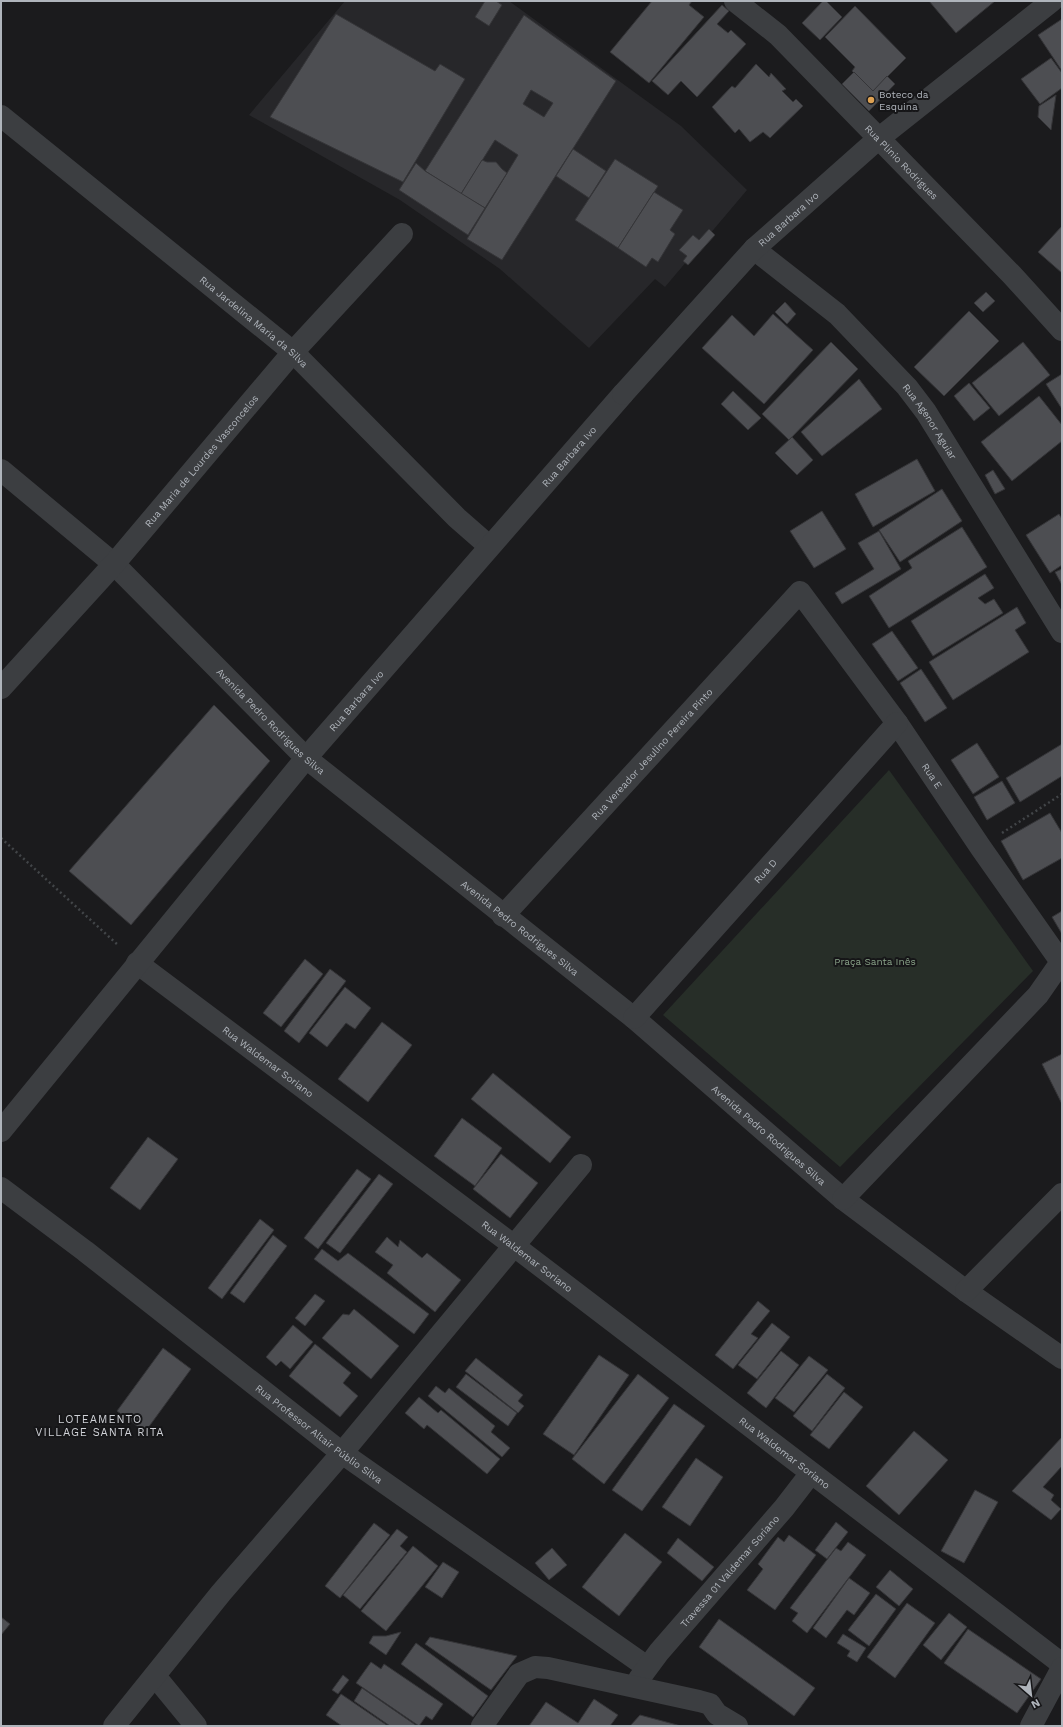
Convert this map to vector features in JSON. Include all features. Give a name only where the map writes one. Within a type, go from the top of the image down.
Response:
[{"type":"street","name":"Rua Plinio Rodrigues","points":[[735,1],[778,35],[1012,275],[1062,330]]},
{"type":"street","name":"Rua Barbara Ivo","points":[[1,1131],[306,758],[489,546],[623,394],[754,249],[878,139],[1052,1]]},
{"type":"street","name":"Rua Jardelina Maria da Silva","points":[[1,116],[293,352],[451,512],[489,546]]},
{"type":"street","name":"Rua Maria de Lourdes Vasconcelos","points":[[1,688],[114,564],[293,352],[402,234]]},
{"type":"street","name":"Rua Agenor Aguiar","points":[[754,249],[836,314],[907,387],[926,412],[1062,632]]},
{"type":"street","name":"Avenida Pedro Rodrigues Silva","points":[[1,470],[114,564],[306,758],[503,916],[524,930],[634,1018],[842,1199],[966,1291],[1062,1358]]},
{"type":"street","name":"Rua E","points":[[800,592],[897,723],[981,848],[1061,962]]},
{"type":"street","name":"Rua Vereador Jesulino Pereira Pinto","points":[[503,916],[800,592]]},
{"type":"street","name":"Rua D","points":[[634,1018],[897,723]]},
{"type":"street","points":[[842,1199],[1038,994],[1061,962]]},
{"type":"street","name":"Rua Waldemar Soriano","points":[[137,963],[513,1245],[1062,1664]]},
{"type":"street","points":[[114,1726],[221,1592],[342,1453],[581,1164]]},
{"type":"street","name":"Rua Professor Altair Públio Silva","points":[[1,1188],[85,1251],[342,1453],[647,1668]]},
{"type":"street","points":[[966,1291],[1062,1194]]},
{"type":"street","name":"Travessa 01 Valdemar Soriano","points":[[633,1687],[647,1668],[784,1508],[811,1473]]},
{"type":"street","points":[[482,1726],[519,1674],[535,1667],[548,1668],[705,1702],[710,1704],[716,1720],[737,1726]]},
{"type":"street","points":[[1031,1726],[1062,1668]]},
{"type":"street","points":[[154,1676],[196,1726]]},
{"type":"path","points":[[981,848],[1062,794]]},
{"type":"path","points":[[1,838],[137,963]]},
{"type":"shaded area","points":[[345,1],[509,1],[681,126],[747,190],[665,287],[655,279],[589,348],[500,269],[400,200],[249,115]]},
{"type":"green space","name":"Praça Santa Inês","points":[[889,770],[1033,971],[840,1167],[663,1015]]},
{"type":"building","points":[[485,1],[496,1],[502,5],[489,26],[475,17]]},
{"type":"building","points":[[652,1],[692,1],[689,5],[704,17],[649,83],[610,52]]},
{"type":"building","points":[[823,1],[826,1],[842,17],[820,40],[802,23]]},
{"type":"building","points":[[929,1],[995,1],[956,33]]},
{"type":"building","points":[[722,5],[729,11],[717,24],[728,33],[731,30],[746,44],[697,97],[681,81],[668,95],[652,81]]},
{"type":"building","points":[[855,6],[906,58],[873,91],[852,71],[855,67],[825,37]]},
{"type":"building","points":[[336,14],[435,71],[440,64],[465,79],[403,182],[270,117]]},
{"type":"building","points":[[524,15],[616,81],[502,260],[467,239],[518,155],[495,140],[461,194],[425,171]],"holes":[[[531,90],[553,103],[544,117],[523,104]]]},
{"type":"building","points":[[1062,19],[1062,71],[1038,35]]},
{"type":"building","points":[[1051,58],[1062,73],[1062,88],[1040,104],[1021,79]]},
{"type":"building","points":[[756,64],[769,77],[771,73],[786,89],[782,91],[793,102],[796,99],[803,106],[770,138],[763,132],[750,142],[739,129],[735,133],[712,107],[732,86],[735,88]]},
{"type":"building","points":[[854,72],[873,91],[887,76],[895,84],[869,111],[842,84]]},
{"type":"building","points":[[1056,95],[1051,130],[1038,117],[1039,106]]},
{"type":"building","points":[[573,149],[606,171],[589,198],[556,176]]},
{"type":"building","points":[[615,159],[658,186],[618,248],[575,220]]},
{"type":"building","points":[[482,160],[487,162],[496,162],[507,173],[485,208],[461,194]]},
{"type":"building","points":[[416,163],[425,171],[485,208],[468,235],[399,190]]},
{"type":"building","points":[[654,192],[683,210],[670,230],[675,234],[658,262],[652,258],[646,267],[618,248]]},
{"type":"building","points":[[1062,226],[1062,273],[1038,252]]},
{"type":"building","points":[[709,229],[715,235],[688,265],[683,261],[687,256],[679,250],[693,235],[699,240]]},
{"type":"building","points":[[986,292],[995,301],[983,312],[974,303]]},
{"type":"building","points":[[785,302],[796,314],[787,324],[775,312]]},
{"type":"building","points":[[969,311],[999,341],[944,396],[914,367]]},
{"type":"building","points":[[773,314],[813,350],[764,404],[702,348],[732,315],[754,336]]},
{"type":"building","points":[[831,342],[858,369],[789,440],[762,414]]},
{"type":"building","points":[[1023,342],[1050,375],[999,416],[972,383]]},
{"type":"building","points":[[1062,374],[1062,409],[1046,384]]},
{"type":"building","points":[[859,379],[882,409],[822,456],[801,432]]},
{"type":"building","points":[[969,383],[990,408],[974,421],[954,396]]},
{"type":"building","points":[[733,391],[761,418],[748,430],[721,404]]},
{"type":"building","points":[[1039,396],[1062,425],[1062,441],[1012,481],[981,442]]},
{"type":"building","points":[[792,437],[813,460],[797,475],[775,453]]},
{"type":"building","points":[[917,459],[935,491],[873,527],[855,494]]},
{"type":"building","points":[[993,470],[1005,489],[995,494],[985,475]]},
{"type":"building","points":[[942,489],[962,521],[900,562],[879,530]]},
{"type":"building","points":[[822,511],[846,549],[814,568],[790,531]]},
{"type":"building","points":[[1059,514],[1062,519],[1062,565],[1050,573],[1026,535]]},
{"type":"building","points":[[962,527],[987,567],[889,628],[869,596],[912,568],[908,561]]},
{"type":"building","points":[[879,531],[901,569],[842,604],[835,593],[874,569],[858,543]]},
{"type":"building","points":[[1062,569],[1062,585],[1055,572]]},
{"type":"building","points":[[985,574],[994,588],[978,598],[985,604],[994,599],[1003,613],[933,656],[911,621]]},
{"type":"building","points":[[1017,607],[1026,623],[1015,630],[1029,652],[953,700],[929,662]]},
{"type":"building","points":[[892,631],[918,668],[898,681],[872,644]]},
{"type":"building","points":[[921,669],[947,708],[925,722],[900,683]]},
{"type":"building","points":[[214,705],[270,761],[131,925],[69,871]]},
{"type":"building","points":[[977,743],[999,777],[973,794],[951,760]]},
{"type":"building","points":[[1062,744],[1062,776],[1020,802],[1006,778]]},
{"type":"building","points":[[1002,781],[1015,803],[987,820],[974,797]]},
{"type":"building","points":[[1050,813],[1062,833],[1062,858],[1023,880],[1001,841]]},
{"type":"building","points":[[1062,911],[1062,934],[1052,917]]},
{"type":"building","points":[[305,959],[323,974],[281,1027],[263,1013]]},
{"type":"building","points":[[330,969],[346,981],[299,1043],[284,1031]]},
{"type":"building","points":[[345,987],[371,1008],[355,1029],[346,1023],[327,1047],[309,1033]]},
{"type":"building","points":[[382,1022],[412,1045],[368,1102],[338,1079]]},
{"type":"building","points":[[1062,1054],[1062,1104],[1042,1064]]},
{"type":"building","points":[[493,1073],[571,1137],[550,1163],[471,1099]]},
{"type":"building","points":[[462,1118],[502,1148],[475,1186],[434,1156]]},
{"type":"building","points":[[148,1137],[178,1159],[140,1210],[110,1188]]},
{"type":"building","points":[[501,1154],[538,1183],[510,1218],[473,1189]]},
{"type":"building","points":[[357,1169],[371,1179],[318,1249],[304,1238]]},
{"type":"building","points":[[379,1174],[393,1184],[340,1253],[326,1243]]},
{"type":"building","points":[[260,1219],[274,1230],[222,1299],[208,1288]]},
{"type":"building","points":[[273,1235],[287,1246],[244,1303],[230,1293]]},
{"type":"building","points":[[387,1237],[398,1247],[400,1240],[422,1258],[427,1253],[461,1280],[435,1312],[387,1273],[393,1265],[375,1252]]},
{"type":"building","points":[[322,1249],[338,1261],[348,1253],[429,1314],[414,1334],[314,1259]]},
{"type":"building","points":[[315,1294],[325,1301],[305,1326],[295,1318]]},
{"type":"building","points":[[758,1301],[770,1311],[751,1334],[758,1338],[733,1369],[715,1355]]},
{"type":"building","points":[[354,1309],[399,1346],[371,1379],[322,1338],[343,1314],[349,1315]]},
{"type":"building","points":[[772,1323],[790,1337],[757,1379],[738,1365]]},
{"type":"building","points":[[293,1325],[313,1342],[290,1369],[281,1361],[276,1366],[266,1357]]},
{"type":"building","points":[[315,1344],[351,1373],[343,1383],[358,1396],[340,1417],[289,1376]]},
{"type":"building","points":[[163,1348],[191,1369],[145,1432],[117,1411]]},
{"type":"building","points":[[781,1351],[799,1365],[766,1408],[747,1393]]},
{"type":"building","points":[[599,1355],[629,1375],[574,1455],[543,1434]]},
{"type":"building","points":[[809,1356],[828,1370],[794,1412],[775,1398]]},
{"type":"building","points":[[476,1358],[523,1395],[518,1401],[524,1406],[518,1413],[465,1371]]},
{"type":"building","points":[[466,1374],[517,1413],[508,1426],[456,1387]]},
{"type":"building","points":[[638,1374],[669,1398],[604,1484],[572,1459]]},
{"type":"building","points":[[827,1374],[845,1388],[812,1431],[793,1416]]},
{"type":"building","points":[[436,1386],[445,1393],[449,1388],[495,1426],[491,1432],[510,1448],[502,1457],[428,1396]]},
{"type":"building","points":[[844,1392],[863,1407],[829,1449],[810,1435]]},
{"type":"building","points":[[419,1397],[438,1413],[441,1410],[500,1459],[487,1474],[427,1425],[424,1429],[405,1413]]},
{"type":"building","points":[[674,1404],[705,1426],[642,1511],[612,1490]]},
{"type":"building","points":[[914,1431],[948,1460],[899,1515],[866,1486]]},
{"type":"building","points":[[1062,1437],[1062,1466],[1043,1487],[1054,1495],[1051,1500],[1061,1509],[1051,1520],[1012,1491]]},
{"type":"building","points":[[696,1458],[723,1477],[690,1526],[662,1507]]},
{"type":"building","points":[[975,1490],[998,1502],[964,1563],[941,1551]]},
{"type":"building","points":[[836,1522],[848,1532],[827,1559],[815,1550]]},
{"type":"building","points":[[374,1523],[390,1535],[340,1598],[325,1586]]},
{"type":"building","points":[[397,1529],[408,1537],[400,1546],[407,1552],[360,1609],[343,1595]]},
{"type":"building","points":[[625,1533],[662,1562],[619,1616],[582,1587]]},
{"type":"building","points":[[789,1535],[816,1555],[775,1610],[747,1590],[763,1569],[758,1564],[778,1537],[784,1542]]},
{"type":"building","points":[[678,1538],[714,1567],[702,1581],[667,1553]]},
{"type":"building","points":[[848,1542],[866,1555],[807,1633],[792,1621],[798,1613],[790,1608],[836,1548],[841,1551]]},
{"type":"building","points":[[413,1546],[438,1566],[386,1631],[361,1611]]},
{"type":"building","points":[[552,1548],[567,1565],[549,1580],[535,1563]]},
{"type":"building","points":[[443,1562],[459,1572],[442,1598],[425,1587]]},
{"type":"building","points":[[890,1570],[913,1589],[899,1606],[876,1587]]},
{"type":"building","points":[[849,1578],[870,1593],[854,1615],[847,1610],[826,1638],[813,1628]]},
{"type":"building","points":[[876,1594],[896,1609],[869,1646],[848,1630]]},
{"type":"building","points":[[907,1603],[935,1623],[895,1678],[867,1657]]},
{"type":"building","points":[[949,1613],[967,1627],[941,1660],[923,1645]]},
{"type":"building","points":[[1,1617],[10,1624],[1,1635]]},
{"type":"building","points":[[719,1619],[815,1688],[794,1716],[699,1647]]},
{"type":"building","points":[[968,1629],[1041,1679],[1017,1713],[944,1663]]},
{"type":"building","points":[[401,1632],[386,1655],[369,1643],[373,1636],[386,1636]]},
{"type":"building","points":[[843,1634],[866,1648],[857,1662],[847,1656],[850,1651],[837,1643]]},
{"type":"building","points":[[430,1637],[517,1656],[491,1690],[425,1644]]},
{"type":"building","points":[[416,1643],[488,1696],[473,1717],[401,1664]]},
{"type":"building","points":[[371,1662],[381,1669],[384,1664],[443,1704],[432,1720],[426,1716],[419,1726],[356,1683]]},
{"type":"building","points":[[343,1675],[349,1680],[338,1694],[332,1690]]},
{"type":"building","points":[[362,1688],[417,1726],[390,1726],[354,1701]]},
{"type":"building","points":[[341,1694],[388,1726],[342,1726],[326,1715]]},
{"type":"building","points":[[594,1699],[618,1715],[610,1726],[529,1726],[546,1702],[578,1723]]},
{"type":"building","points":[[640,1715],[681,1726],[630,1726]]},
{"type":"place","name":"Boteco da Esquina","points":[[871,100]]},
{"type":"district","name":"LOTEAMENTO VILLAGE SANTA RITA","points":[[100,1425]]}]
